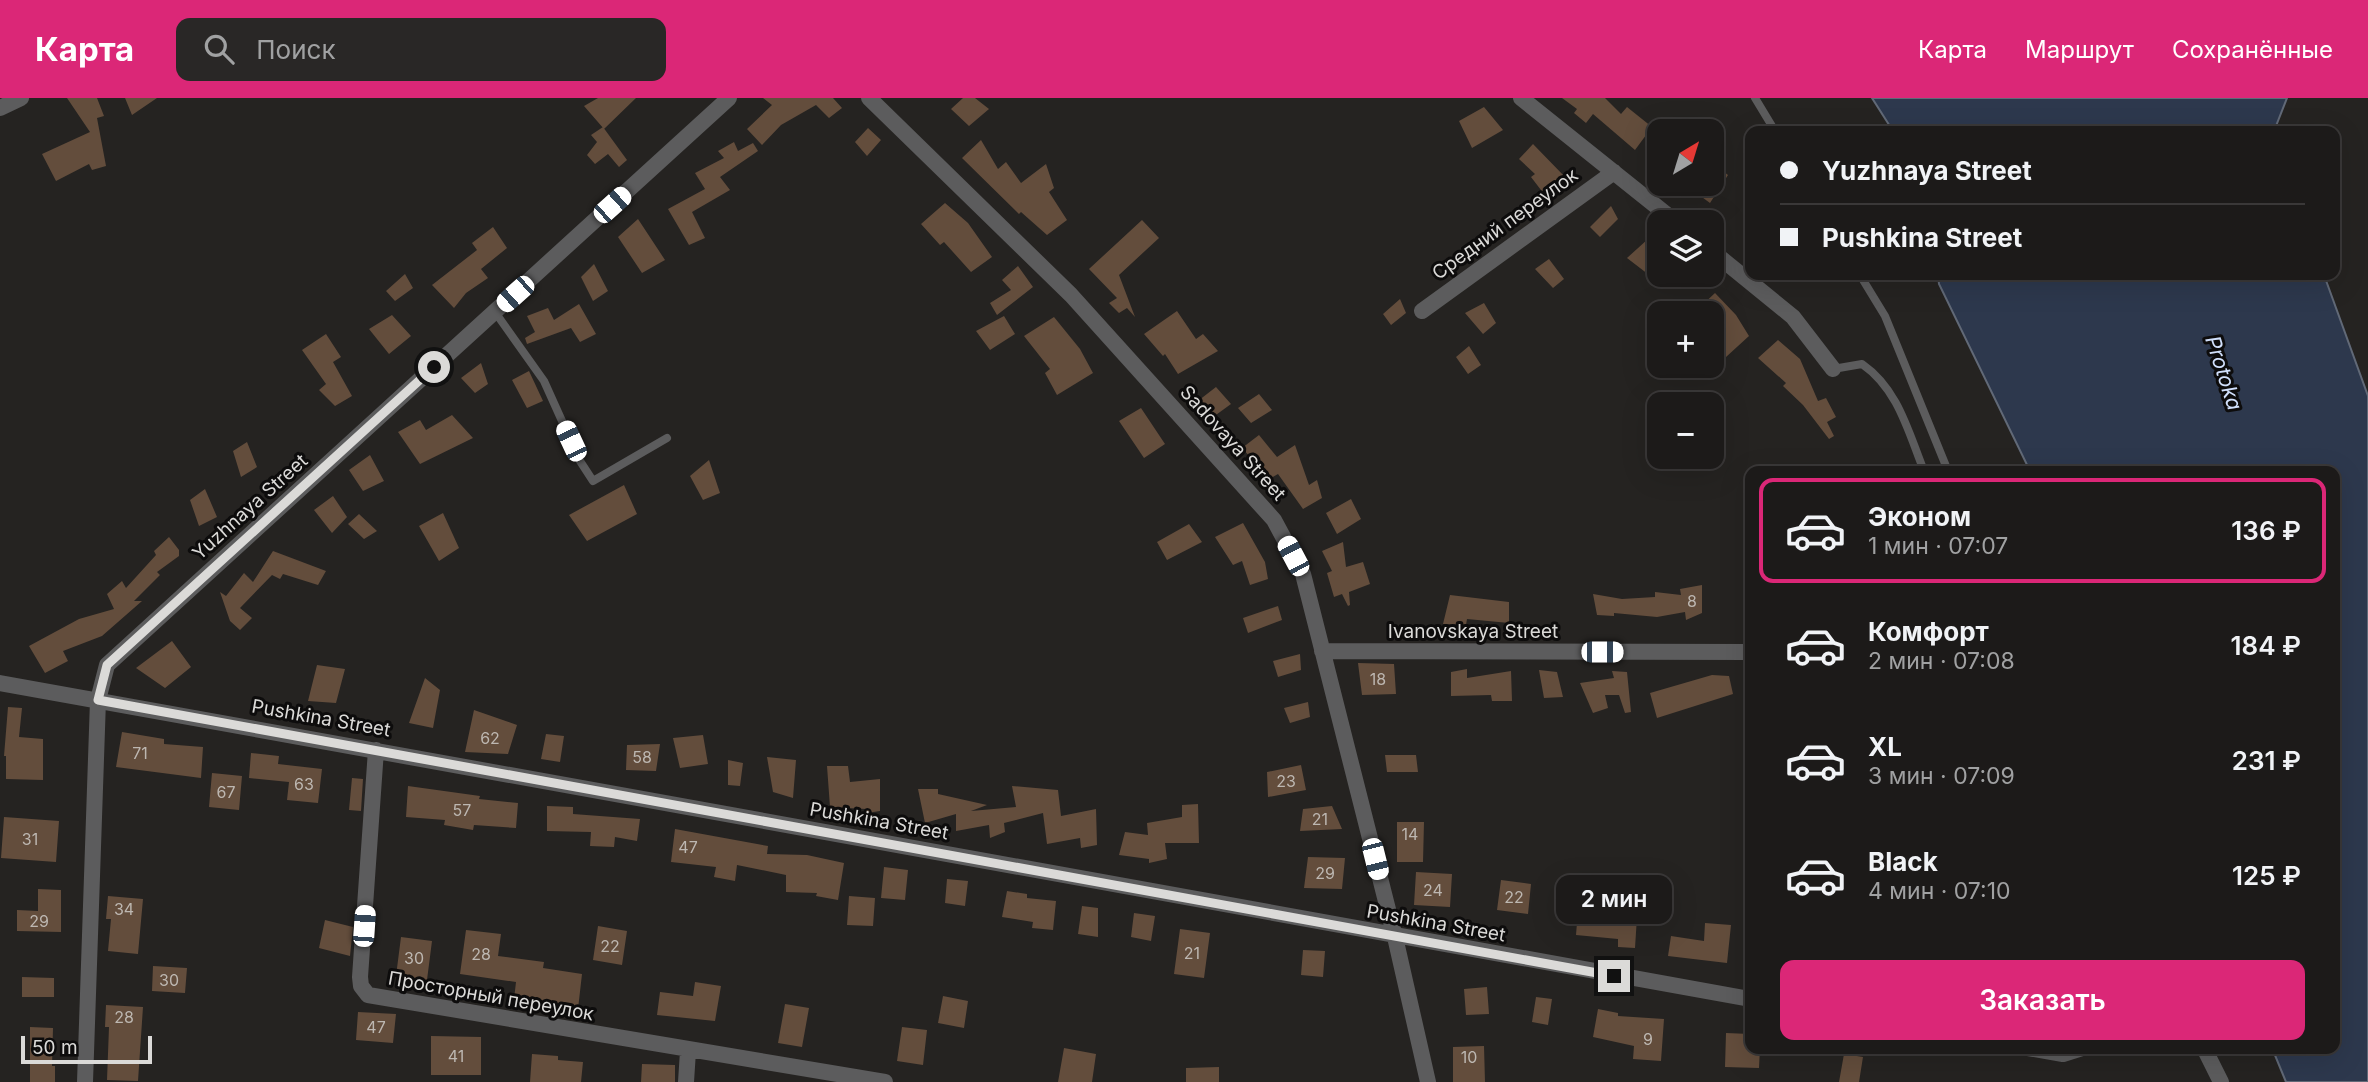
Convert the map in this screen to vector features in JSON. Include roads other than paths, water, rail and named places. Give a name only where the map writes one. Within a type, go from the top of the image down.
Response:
[{"type":"street","points":[[0,108],[21,98]]},
{"type":"street","name":"Yuzhnaya Street","points":[[85,1082],[98,700],[107,665],[729,98]]},
{"type":"street","name":"Sadovaya Street","points":[[869,98],[1071,295],[1274,520],[1303,573],[1395,937],[1428,1082]]},
{"type":"street","points":[[1521,98],[1661,210]]},
{"type":"street","name":"Средний переулок","points":[[1422,311],[1614,172]]},
{"type":"street","points":[[1724,261],[1745,278]]},
{"type":"street","points":[[1748,280],[1793,317],[1833,369]]},
{"type":"street","name":"Ivanovskaya Street","points":[[1322,652],[1745,652]]},
{"type":"street","name":"Pushkina Street","points":[[0,683],[1745,998]]},
{"type":"street","name":"Просторный переулок","points":[[376,750],[360,976],[361,986],[368,995],[688,1051],[885,1082]]},
{"type":"street","points":[[686,1082],[688,1051]]},
{"type":"street","points":[[2207,1054],[2221,1082]]},
{"type":"lane","points":[[1755,98],[1771,126]]},
{"type":"lane","points":[[1863,280],[1885,316],[1946,466]]},
{"type":"lane","points":[[495,312],[544,381],[580,461],[593,481],[667,438]]},
{"type":"lane","points":[[1833,369],[1862,364],[1881,377],[1894,396],[1922,466]]},
{"type":"water","points":[[1872,98],[2287,98],[2276,126],[1890,126]]},
{"type":"water","name":"Protoka","points":[[1939,280],[2326,280],[2368,396],[2368,1082],[2286,1082],[2274,1054],[2340,1054],[2340,466],[2028,466]]}]
